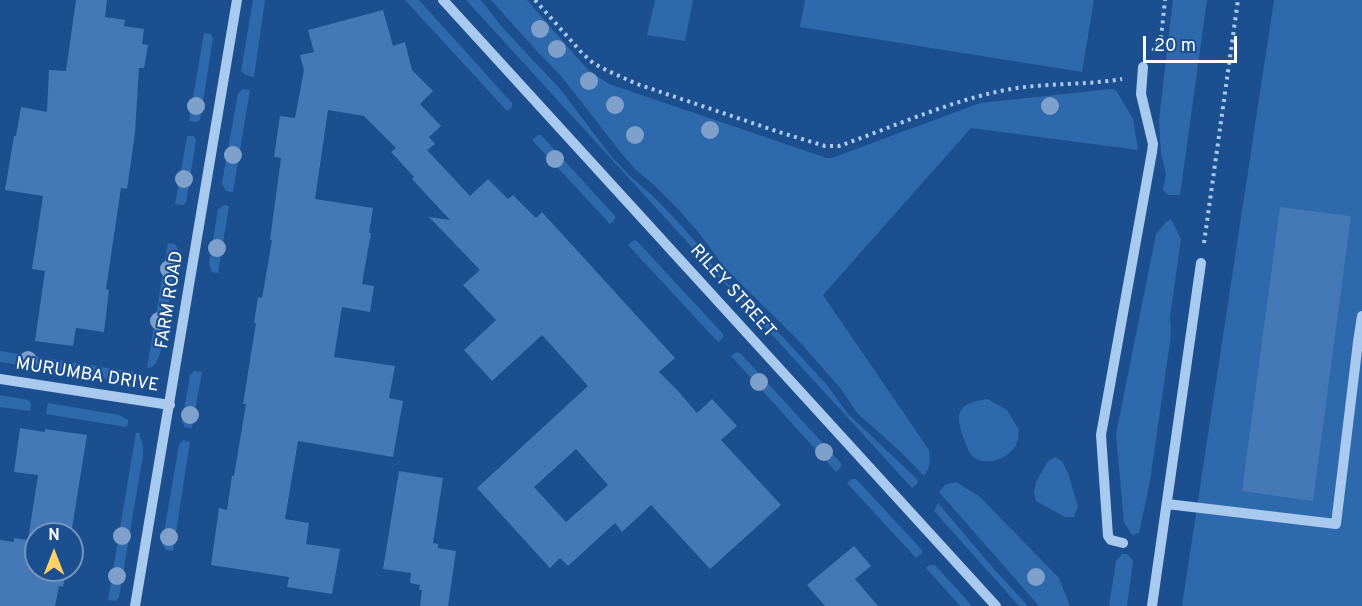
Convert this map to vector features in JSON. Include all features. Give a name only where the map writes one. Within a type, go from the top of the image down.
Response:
[{"type":"street","name":"FARM ROAD","points":[[135,606],[237,0]]},
{"type":"street","name":"RILEY STREET","points":[[443,0],[996,606]]},
{"type":"street","points":[[1123,543],[1111,540],[1108,536],[1101,435],[1153,144],[1141,94],[1143,67]]},
{"type":"street","points":[[1152,606],[1201,263]]},
{"type":"street","points":[[1167,504],[1336,524],[1362,316]]},
{"type":"street","name":"MURUMBA DRIVE","points":[[0,379],[170,405]]},
{"type":"path","points":[[535,0],[582,53],[593,63],[606,70],[637,84],[825,146],[839,146],[989,94],[1018,88],[1092,83],[1134,75],[1143,67],[1161,38],[1165,0]]},
{"type":"path","points":[[1201,263],[1238,0]]},
{"type":"shaded area","points":[[253,0],[265,0],[254,77],[245,75],[241,71]]},
{"type":"shaded area","points":[[405,0],[419,0],[512,103],[512,107],[507,111]]},
{"type":"shaded area","points":[[466,0],[481,0],[502,27],[561,90],[611,156],[680,224],[734,291],[783,337],[827,385],[848,414],[916,478],[918,483],[912,488]]},
{"type":"shaded area","points":[[491,0],[527,0],[587,69],[609,84],[827,158],[980,103],[1111,89],[1116,90],[1133,119],[1138,150],[971,128],[823,295],[929,450],[929,466],[924,476],[857,413],[841,389],[798,340],[725,268],[699,233],[655,186],[636,170],[561,76]]},
{"type":"shaded area","points":[[655,0],[693,0],[685,41],[647,35]]},
{"type":"shaded area","points":[[805,0],[1094,0],[1082,72],[800,27]]},
{"type":"shaded area","points":[[1173,0],[1207,0],[1180,195],[1168,195],[1163,190],[1166,174],[1161,154],[1159,120]]},
{"type":"shaded area","points":[[1274,0],[1362,0],[1362,606],[1182,606]]},
{"type":"shaded area","points":[[204,33],[211,34],[213,39],[200,120],[196,122],[189,121]]},
{"type":"shaded area","points":[[243,89],[250,90],[233,192],[226,191],[222,183],[238,93]]},
{"type":"shaded area","points":[[541,135],[615,216],[610,224],[532,140]]},
{"type":"shaded area","points":[[187,136],[194,136],[196,140],[186,203],[183,205],[175,204]]},
{"type":"shaded area","points":[[224,205],[229,206],[218,273],[212,272],[209,264],[218,209]]},
{"type":"shaded area","points":[[1171,219],[1181,239],[1170,317],[1171,335],[1150,481],[1139,533],[1132,535],[1124,522],[1116,434],[1156,234]]},
{"type":"shaded area","points":[[634,240],[723,334],[723,338],[718,342],[628,245]]},
{"type":"shaded area","points":[[168,243],[175,244],[178,250],[160,354],[156,363],[147,368]]},
{"type":"shaded area","points":[[0,351],[134,372],[139,377],[122,381],[0,362]]},
{"type":"shaded area","points":[[736,352],[740,353],[841,463],[841,467],[836,472],[731,356]]},
{"type":"shaded area","points":[[194,371],[202,372],[192,428],[185,427],[182,422],[190,375]]},
{"type":"shaded area","points":[[0,395],[28,400],[31,404],[30,411],[0,407]]},
{"type":"shaded area","points":[[988,399],[1007,410],[1019,430],[1016,444],[1011,452],[997,460],[981,461],[970,453],[966,445],[959,416],[961,410],[970,403]]},
{"type":"shaded area","points":[[48,403],[119,415],[128,420],[128,424],[126,427],[46,414]]},
{"type":"shaded area","points":[[136,433],[139,433],[143,455],[119,597],[116,601],[108,600]]},
{"type":"shaded area","points":[[183,440],[190,442],[173,551],[166,550],[162,544],[179,445]]},
{"type":"shaded area","points":[[1055,457],[1062,461],[1068,473],[1078,506],[1074,517],[1065,517],[1036,501],[1034,492],[1036,482],[1047,462]]},
{"type":"shaded area","points":[[856,479],[922,550],[922,553],[916,558],[847,483]]},
{"type":"shaded area","points":[[956,482],[979,496],[1059,578],[1070,606],[1039,606],[939,492],[945,485]]},
{"type":"shaded area","points":[[938,503],[1028,606],[1019,606],[934,511]]},
{"type":"shaded area","points":[[1122,554],[1127,554],[1133,561],[1127,606],[1109,606],[1116,561]]},
{"type":"shaded area","points":[[929,565],[935,565],[972,606],[960,606],[926,568]]},
{"type":"building","points":[[76,0],[107,0],[105,17],[125,20],[124,26],[144,29],[142,44],[148,45],[144,68],[139,68],[135,133],[127,189],[121,188],[106,289],[109,290],[104,332],[76,328],[73,346],[35,341],[45,271],[32,269],[43,196],[5,190],[21,107],[47,112],[49,70],[66,71]]},
{"type":"building","points":[[383,10],[393,46],[405,42],[412,70],[433,91],[420,104],[441,126],[429,137],[435,144],[427,150],[470,196],[488,179],[508,199],[513,195],[536,218],[542,212],[675,358],[659,372],[697,413],[712,399],[737,426],[721,440],[781,505],[710,569],[651,505],[622,532],[615,523],[568,566],[560,558],[550,568],[477,488],[588,386],[542,335],[492,381],[464,350],[496,320],[463,285],[480,270],[429,217],[450,220],[412,179],[414,177],[391,152],[396,148],[364,116],[328,110],[315,199],[373,208],[362,284],[374,286],[370,312],[342,307],[334,357],[395,366],[389,398],[403,401],[393,457],[298,441],[285,519],[309,523],[306,544],[340,549],[332,594],[287,587],[289,577],[211,565],[219,508],[227,510],[232,476],[234,476],[246,404],[243,404],[258,297],[262,298],[272,240],[270,240],[281,158],[274,157],[280,116],[295,118],[304,70],[300,55],[314,52],[308,30]],"holes":[[[576,449],[608,485],[566,522],[534,487]]]},
{"type":"building","points":[[1280,207],[1351,216],[1313,501],[1242,491]]},
{"type":"building","points":[[20,428],[87,435],[73,522],[31,522],[38,475],[14,472]]},
{"type":"building","points":[[399,471],[443,478],[433,543],[438,544],[438,548],[456,551],[448,606],[420,606],[422,590],[419,590],[420,585],[410,583],[411,573],[383,569]]},
{"type":"building","points":[[14,538],[24,539],[24,582],[64,582],[63,587],[59,586],[55,606],[0,606],[0,540],[14,542]]},
{"type":"building","points":[[854,546],[871,566],[855,579],[878,606],[825,606],[807,585]]}]
